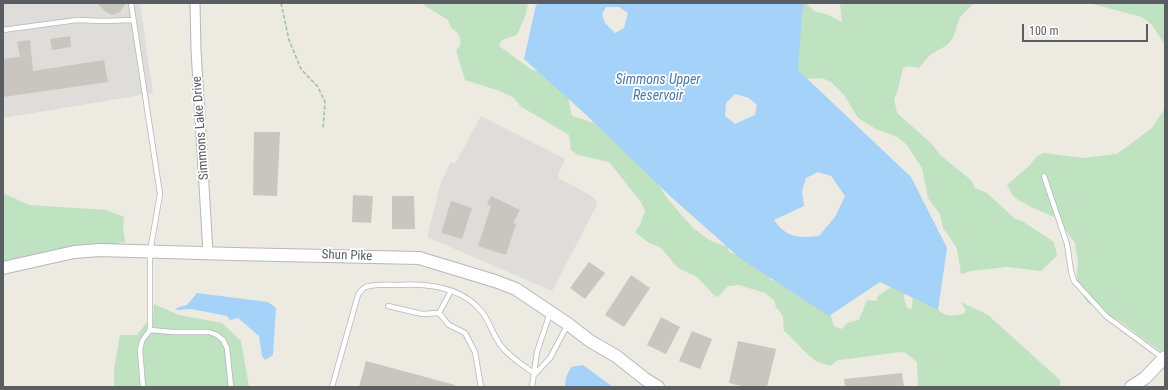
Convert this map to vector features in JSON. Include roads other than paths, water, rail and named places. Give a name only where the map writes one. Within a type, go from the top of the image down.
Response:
[{"type":"main road","name":"Shun Pike","points":[[3,268],[74,252],[100,250],[420,258],[489,278],[509,286],[534,300],[590,341],[616,356],[645,379],[658,387]]},
{"type":"main road","points":[[1131,387],[1145,378],[1165,358]]},
{"type":"street","name":"Simmons Lake Drive","points":[[195,3],[196,50],[208,253]]},
{"type":"lane","points":[[131,3],[160,194],[150,252],[150,330],[142,342],[140,350],[142,387]]},
{"type":"lane","points":[[3,30],[77,20],[133,20]]},
{"type":"lane","points":[[1044,176],[1068,244],[1071,271],[1074,280],[1106,316],[1165,358]]},
{"type":"lane","points":[[332,387],[358,294],[365,287],[413,284],[445,288],[451,291],[473,303],[483,313],[500,345],[510,356],[534,374]]},
{"type":"lane","points":[[439,313],[451,291]]},
{"type":"lane","points":[[388,306],[422,314],[439,313]]},
{"type":"lane","points":[[532,387],[536,352],[550,312]]},
{"type":"lane","points":[[439,313],[449,325],[465,333],[475,352],[481,387]]},
{"type":"lane","points":[[534,374],[550,358],[568,324]]},
{"type":"lane","points":[[150,330],[173,332],[209,332],[217,335],[223,340],[227,348],[231,387]]},
{"type":"water","name":"Simmons Upper Reservoir","points":[[541,3],[805,3],[802,14],[798,70],[911,177],[947,248],[938,310],[880,282],[829,316],[741,259],[670,196],[581,110],[524,59],[536,5]],"holes":[[[606,7],[619,7],[628,13],[624,28],[615,33],[605,23],[602,14]],[[735,94],[749,98],[757,105],[755,115],[735,124],[725,116],[726,103]],[[818,172],[831,176],[845,196],[835,217],[819,236],[799,237],[788,234],[774,220],[804,206],[802,191],[806,178]]]},
{"type":"water","points":[[197,293],[268,302],[276,308],[273,355],[265,360],[262,356],[259,336],[238,318],[230,320],[227,316],[191,309],[177,310],[176,308],[187,305]]},
{"type":"water","points":[[583,365],[613,387],[565,387],[566,377],[571,367]]}]
